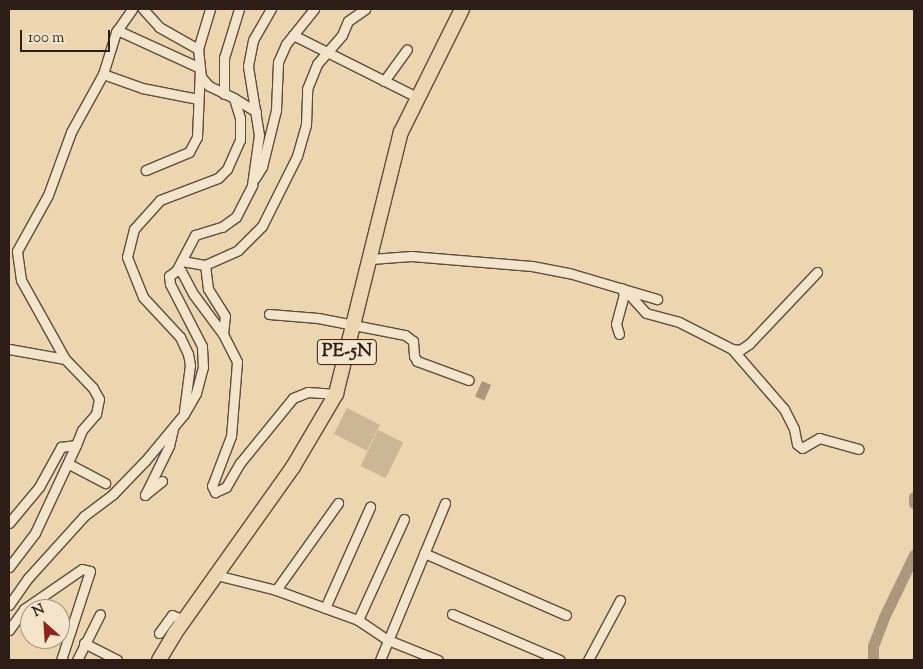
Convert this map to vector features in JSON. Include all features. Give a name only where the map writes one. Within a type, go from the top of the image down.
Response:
[{"type":"highway","name":"PE-5N","points":[[159,660],[183,620],[301,455],[336,394],[371,259],[391,164],[401,132],[457,10]]},
{"type":"street","points":[[9,567],[35,533],[69,464],[82,430],[96,414],[99,399],[93,388],[65,359],[21,280],[17,250],[48,195],[71,132],[103,74],[117,30],[132,9]]},
{"type":"street","points":[[143,9],[159,27],[198,48]]},
{"type":"street","points":[[210,9],[198,48],[201,77],[209,86],[234,98],[256,112]]},
{"type":"street","points":[[224,94],[224,58],[239,9]]},
{"type":"street","points":[[252,185],[259,135],[248,66],[253,40],[271,9]]},
{"type":"street","points":[[9,605],[28,578],[84,516],[113,494],[173,428],[184,414],[196,393],[203,360],[202,346],[170,284],[169,276],[176,271],[182,261],[186,248],[195,235],[222,227],[236,217],[262,167],[276,110],[278,62],[293,35],[314,9]]},
{"type":"street","points":[[182,261],[205,265],[238,250],[262,226],[298,156],[306,125],[307,90],[326,50],[342,35],[348,21],[365,9]]},
{"type":"street","points":[[117,30],[200,68]]},
{"type":"street","points":[[293,35],[417,97]]},
{"type":"street","points":[[384,81],[407,49]]},
{"type":"street","points":[[146,170],[189,152],[197,137],[200,68]]},
{"type":"street","points":[[103,74],[142,88],[198,99]]},
{"type":"street","points":[[184,414],[190,365],[188,354],[174,330],[143,297],[127,257],[134,229],[160,200],[202,186],[227,169],[240,140],[240,118],[234,98]]},
{"type":"street","points":[[371,259],[411,256],[532,266],[657,299]]},
{"type":"street","points":[[205,265],[208,289],[225,316],[223,334]]},
{"type":"street","points":[[176,271],[181,271],[194,295],[223,334],[237,362],[231,436],[212,486],[215,492],[226,487],[240,463],[293,398],[308,392],[336,394]]},
{"type":"street","points":[[625,290],[646,313],[679,322],[732,349],[740,350],[749,344],[817,272]]},
{"type":"street","points":[[619,334],[616,324],[625,290]]},
{"type":"street","points":[[269,314],[318,318],[408,336],[413,341],[416,361],[469,380]]},
{"type":"street","points":[[9,349],[65,359]]},
{"type":"street","points":[[732,349],[784,409],[794,429],[798,444],[802,448],[819,438],[859,449]]},
{"type":"street","points":[[162,481],[145,496],[169,446],[173,428]]},
{"type":"street","points":[[9,523],[39,486],[62,448],[76,445]]},
{"type":"street","points":[[69,464],[105,483]]},
{"type":"street","points":[[276,590],[338,502]]},
{"type":"street","points":[[380,660],[445,504]]},
{"type":"street","points":[[325,608],[370,508]]},
{"type":"street","points":[[358,620],[404,519]]},
{"type":"street","points":[[424,553],[566,615]]},
{"type":"street","points":[[9,630],[24,609],[82,569],[90,571],[61,660]]},
{"type":"street","points":[[216,575],[276,590],[358,620],[388,640],[438,660]]},
{"type":"street","points":[[588,660],[620,600]]},
{"type":"street","points":[[77,660],[100,614]]},
{"type":"street","points":[[452,614],[560,660]]},
{"type":"street","points":[[159,634],[172,615],[183,620]]},
{"type":"street","points":[[84,643],[117,660]]},
{"type":"shaded area","points":[[482,381],[491,385],[484,401],[475,397]]},
{"type":"shaded area","points":[[347,408],[380,425],[367,451],[334,434]]},
{"type":"shaded area","points":[[378,430],[403,442],[386,478],[360,466]]},
{"type":"waterway","points":[[914,497],[914,503]]},
{"type":"waterway","points":[[873,660],[873,646],[884,617],[914,555]]}]
